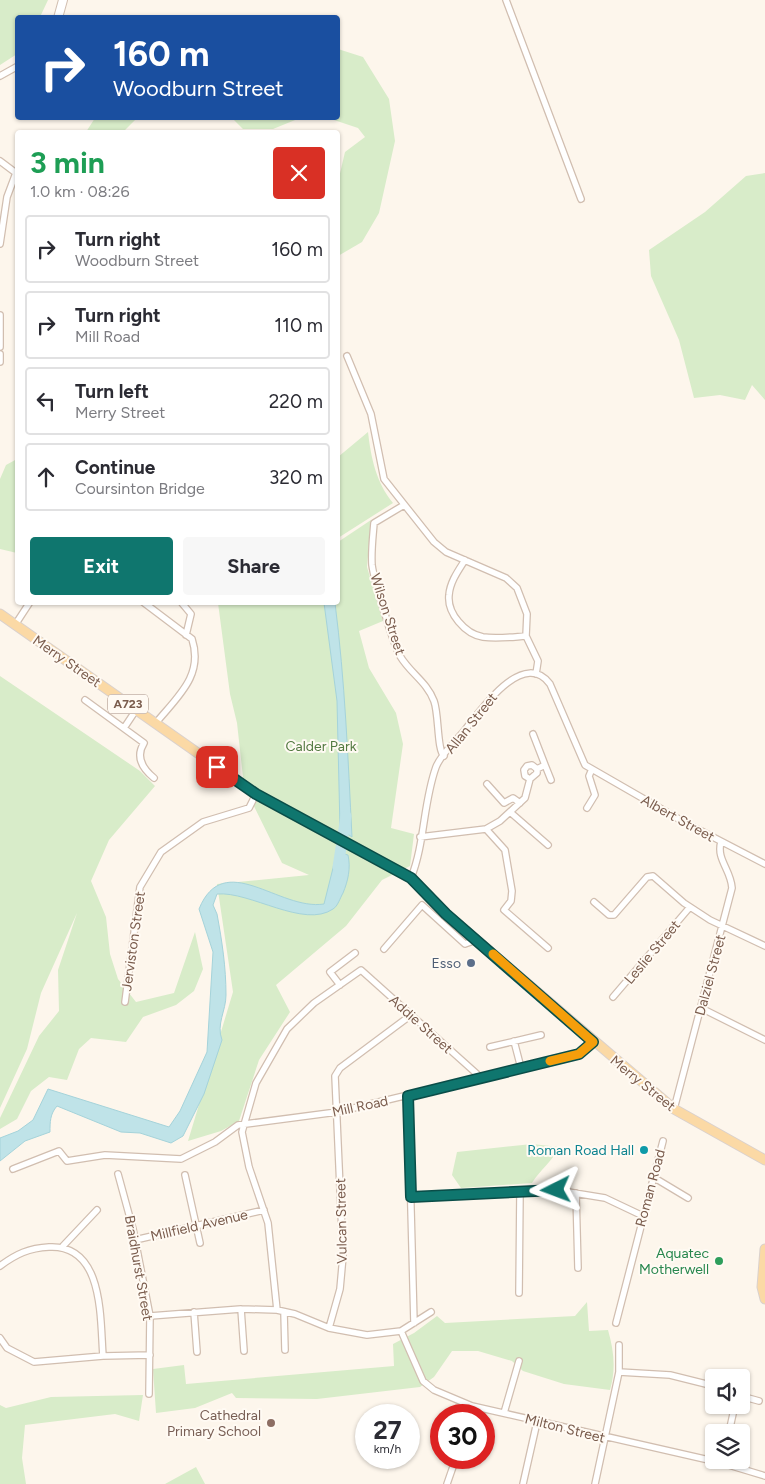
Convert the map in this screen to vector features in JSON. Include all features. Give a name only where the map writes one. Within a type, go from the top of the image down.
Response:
[{"type":"main road","name":"Merry Street","points":[[0,614],[256,794],[411,878],[446,914],[593,1042],[674,1109],[765,1160]]},
{"type":"main road","points":[[765,1249],[762,1278],[765,1299]]},
{"type":"street","points":[[59,15],[62,0]]},
{"type":"street","points":[[506,0],[581,199]]},
{"type":"street","points":[[0,76],[15,68]]},
{"type":"street","points":[[0,160],[15,172]]},
{"type":"street","points":[[0,244],[2,219],[15,176]]},
{"type":"street","points":[[0,315],[0,348]]},
{"type":"street","points":[[0,354],[0,362]]},
{"type":"street","points":[[347,356],[371,414],[384,479],[434,542],[446,552],[506,578],[517,588],[527,614],[526,636],[538,660],[536,674],[550,684],[580,757],[592,769],[589,776],[595,795],[586,808]]},
{"type":"street","name":"Wilson Street","points":[[404,505],[374,523],[372,566],[396,648],[407,665],[422,680],[434,700],[438,715],[439,750],[444,756]]},
{"type":"street","points":[[465,560],[455,577],[449,596],[453,613],[462,625],[475,635],[484,637],[526,636]]},
{"type":"street","points":[[15,625],[28,605]]},
{"type":"street","points":[[147,605],[192,639],[194,647],[195,663],[190,681],[155,724]]},
{"type":"street","points":[[184,605],[191,614],[186,635]]},
{"type":"street","name":"Allan Street","points":[[411,878],[416,866],[427,797],[437,765],[500,688],[521,675],[536,674]]},
{"type":"street","points":[[85,700],[144,743],[141,748],[141,762],[144,770],[154,778]]},
{"type":"street","points":[[124,728],[136,710]]},
{"type":"street","points":[[533,734],[551,780]]},
{"type":"street","points":[[530,779],[525,776],[524,768],[532,765],[537,769]]},
{"type":"street","points":[[537,769],[545,766]]},
{"type":"street","points":[[420,836],[486,829],[520,804],[528,792],[530,779],[536,775],[537,769]]},
{"type":"street","name":"Albert Street","points":[[592,769],[721,842],[765,864]]},
{"type":"street","points":[[487,784],[504,803],[513,798],[520,804]]},
{"type":"street","name":"Jerviston Street","points":[[125,1002],[140,887],[161,852],[203,822],[249,808],[256,794]]},
{"type":"street","points":[[510,812],[548,845]]},
{"type":"street","points":[[486,829],[505,850],[512,891],[511,901],[504,910],[548,948]]},
{"type":"street","name":"Dalziel Street","points":[[674,1109],[732,888],[732,880],[718,852],[721,842]]},
{"type":"street","points":[[594,902],[609,915],[614,915],[650,875],[690,907],[710,920],[765,946]]},
{"type":"street","points":[[384,949],[422,905],[466,944],[476,940]]},
{"type":"street","name":"Leslie Street","points":[[613,996],[690,907]]},
{"type":"street","points":[[285,1350],[274,1260],[264,1210],[249,1167],[241,1125],[256,1083],[287,1029],[314,1003],[340,985],[330,972],[354,953]]},
{"type":"street","name":"Addie Street","points":[[340,985],[361,970],[477,1074],[478,1079]]},
{"type":"street","points":[[701,1008],[765,1040]]},
{"type":"street","name":"Vulcan Street","points":[[329,1328],[340,1289],[343,1256],[335,1079],[338,1071],[411,1015]]},
{"type":"street","points":[[490,1047],[541,1034]]},
{"type":"street","points":[[514,1041],[521,1068]]},
{"type":"street","name":"Mill Road","points":[[241,1125],[337,1112],[408,1096],[579,1054],[593,1042]]},
{"type":"street","points":[[408,1096],[414,1323]]},
{"type":"street","points":[[13,1169],[59,1151],[67,1161],[105,1155],[181,1159],[215,1142],[241,1125]]},
{"type":"street","name":"Roman Road","points":[[616,1323],[663,1141]]},
{"type":"street","name":"Braidhurst Street","points":[[118,1174],[135,1240],[150,1316],[149,1394]]},
{"type":"street","points":[[185,1175],[200,1244]]},
{"type":"street","points":[[653,1177],[688,1198]]},
{"type":"street","points":[[411,1197],[556,1190],[605,1198],[643,1216]]},
{"type":"street","points":[[519,1293],[520,1192]]},
{"type":"street","points":[[576,1193],[578,1268]]},
{"type":"street","points":[[0,1266],[20,1251],[63,1246],[97,1210]]},
{"type":"street","name":"Millfield Avenue","points":[[135,1240],[264,1210]]},
{"type":"street","points":[[63,1246],[81,1258],[94,1277],[99,1301],[103,1356]]},
{"type":"street","points":[[150,1316],[241,1309],[280,1311],[356,1335],[401,1331],[431,1312]]},
{"type":"street","points":[[241,1309],[244,1351]]},
{"type":"street","points":[[194,1312],[197,1352]]},
{"type":"street","name":"Milton Street","points":[[401,1331],[423,1381],[434,1390],[467,1404]]},
{"type":"street","points":[[0,1338],[7,1348],[34,1362],[103,1356],[150,1355]]},
{"type":"street","points":[[595,1484],[619,1372],[619,1345]]},
{"type":"street","points":[[504,1413],[519,1361]]},
{"type":"street","points":[[619,1372],[670,1375],[705,1384]]},
{"type":"street","points":[[750,1399],[758,1401]]},
{"type":"street","name":"Milton Street","points":[[495,1411],[604,1438],[705,1459]]},
{"type":"street","points":[[523,1484],[537,1422]]},
{"type":"street","points":[[447,1484],[452,1469]]},
{"type":"street","name":"Milton Street","points":[[744,1469],[765,1476]]},
{"type":"green space","points":[[0,0],[48,0],[41,15],[15,15],[15,55],[0,65]]},
{"type":"green space","points":[[340,50],[363,57],[389,99],[395,141],[379,213],[362,242],[340,255],[340,173],[345,152],[365,137],[358,128],[334,120],[340,120]]},
{"type":"green space","points":[[94,120],[135,120],[125,130],[87,130]]},
{"type":"green space","points":[[234,120],[295,120],[273,129],[243,129]]},
{"type":"green space","points":[[765,173],[765,400],[752,385],[745,400],[720,395],[694,398],[679,340],[651,276],[649,250],[705,212],[746,176]]},
{"type":"green space","points":[[368,432],[378,478],[393,503],[340,537],[340,455]]},
{"type":"green space","points":[[15,460],[15,553],[0,549],[0,479],[6,465]]},
{"type":"green space","name":"Calder Park","points":[[371,520],[367,567],[383,621],[359,631],[369,668],[396,713],[403,744],[391,828],[414,834],[410,866],[382,880],[346,926],[276,985],[290,1012],[259,1060],[239,1121],[221,1131],[188,1141],[233,992],[217,884],[309,875],[282,863],[244,786],[237,723],[230,694],[218,605],[340,605],[340,541]]},
{"type":"green space","points":[[0,676],[140,771],[155,786],[109,840],[91,881],[106,917],[110,954],[118,979],[136,1002],[174,993],[195,932],[203,969],[194,991],[176,1005],[143,1017],[126,1042],[91,1038],[79,1049],[67,1080],[49,1077],[31,1091],[17,1119],[0,1129],[0,1118],[39,1036],[59,1011],[58,970],[77,913],[41,993],[27,1049],[0,1108]]},
{"type":"green space","points":[[532,1144],[559,1147],[532,1183],[461,1188],[452,1175],[457,1152]]},
{"type":"green space","points":[[587,1302],[589,1331],[608,1330],[614,1367],[610,1390],[564,1384],[523,1371],[512,1361],[478,1351],[452,1351],[434,1377],[420,1387],[317,1399],[236,1398],[232,1393],[195,1408],[156,1413],[153,1369],[184,1365],[186,1384],[394,1366],[393,1344],[414,1333],[437,1316],[445,1323],[575,1316]]},
{"type":"green space","points":[[143,1395],[139,1421],[115,1414],[25,1425],[22,1458],[26,1484],[0,1484],[0,1405],[6,1408],[51,1397]]},
{"type":"green space","points":[[196,1467],[205,1484],[165,1484]]},
{"type":"water","points":[[324,605],[335,605],[344,691],[352,837],[340,829],[337,701]]},
{"type":"water","points":[[337,852],[348,855],[348,879],[336,906],[321,914],[307,915],[245,898],[217,894],[213,905],[221,934],[226,985],[226,1001],[220,1028],[222,1040],[204,1094],[183,1136],[171,1143],[140,1133],[121,1132],[57,1106],[50,1121],[50,1132],[25,1141],[0,1161],[0,1138],[18,1131],[33,1120],[48,1089],[169,1127],[180,1111],[207,1052],[213,952],[199,909],[210,892],[223,883],[238,882],[307,904],[324,904]]},
{"type":"waterway","points":[[338,867],[346,816]]},
{"type":"slow traffic","points":[[493,954],[593,1042],[579,1054],[550,1061]]},
{"type":"place","name":"Esso","points":[[471,963]]},
{"type":"place","name":"Roman Road Hall","points":[[644,1150]]},
{"type":"place","name":"Aquatec Motherwell","points":[[719,1261]]},
{"type":"place","name":"Cathedral Primary School","points":[[271,1423]]},
{"type":"route","points":[[217,767],[256,794],[411,878],[446,914],[593,1042],[579,1054],[408,1096],[411,1197],[447,1197],[556,1190]]}]
